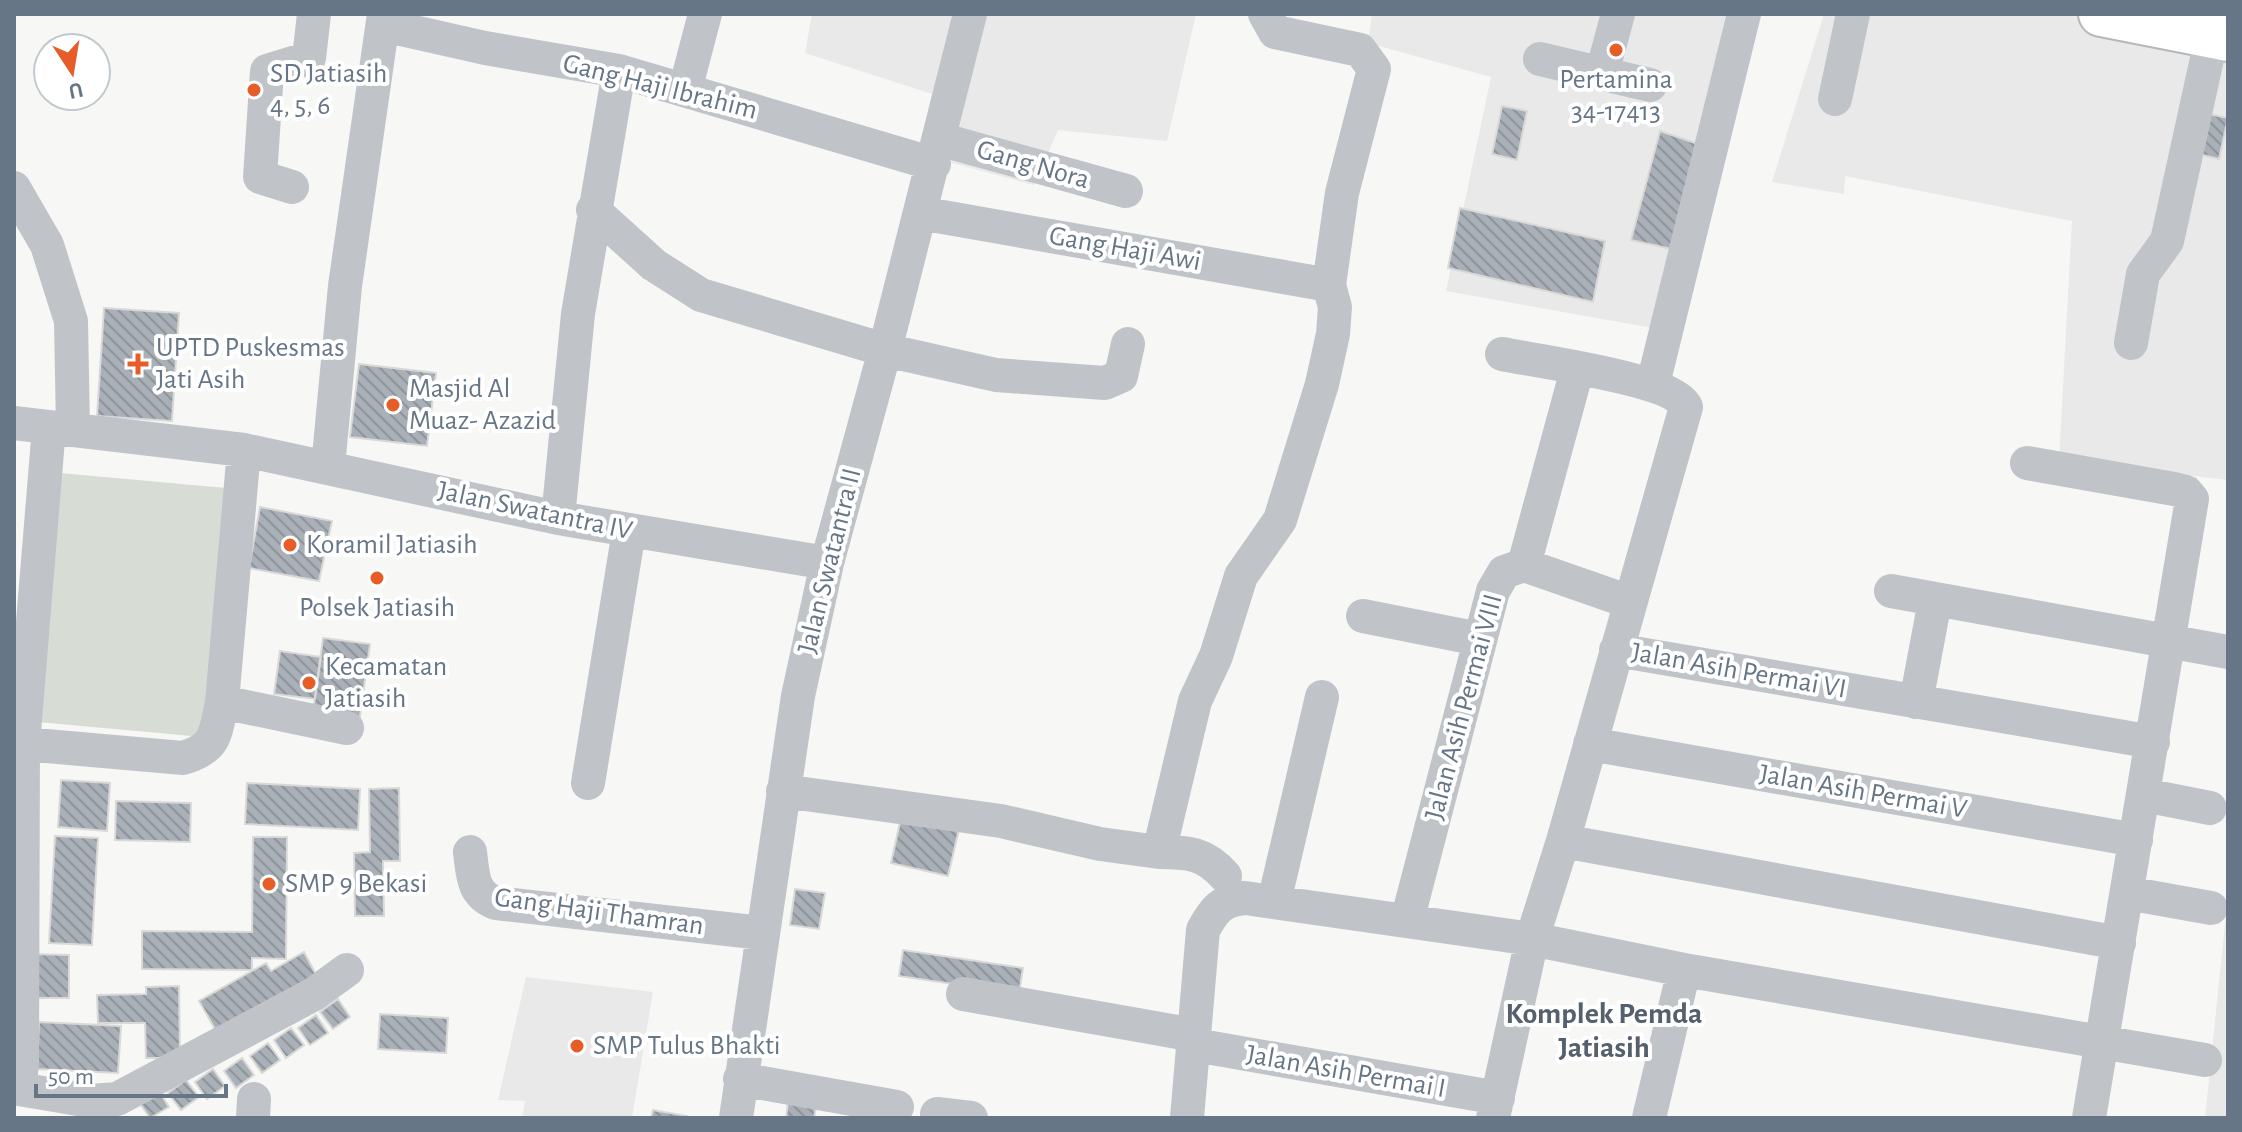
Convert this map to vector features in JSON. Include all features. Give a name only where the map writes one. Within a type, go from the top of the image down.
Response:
[{"type":"main road","points":[[2101,14],[2220,37]]},
{"type":"street","points":[[292,187],[260,177],[267,71],[309,58],[314,14]]},
{"type":"street","points":[[685,90],[705,14]]},
{"type":"street","name":"Jalan Swatantra II","points":[[736,1118],[783,791],[827,563],[937,152],[970,14]]},
{"type":"street","points":[[1159,852],[1195,701],[1216,656],[1241,576],[1275,531],[1288,499],[1333,334],[1335,307],[1329,285],[1342,193],[1374,69],[1360,50],[1275,32],[1265,14]]},
{"type":"street","points":[[1602,73],[1618,14]]},
{"type":"street","points":[[1502,354],[1653,384],[1744,14]]},
{"type":"street","points":[[1835,99],[1853,14]]},
{"type":"street","points":[[328,467],[345,286],[384,20]]},
{"type":"street","name":"Gang Haji Ibrahim","points":[[384,20],[485,48],[619,71],[937,152]]},
{"type":"street","points":[[2131,343],[2143,274],[2167,241],[2220,37]]},
{"type":"street","points":[[1540,59],[1650,85]]},
{"type":"street","points":[[558,518],[578,314],[593,210],[619,71]]},
{"type":"street","name":"Gang Nora","points":[[937,152],[1015,157],[1126,191]]},
{"type":"street","points":[[14,188],[47,245],[71,321],[23,744],[25,877],[17,1088],[90,1101],[117,1099],[314,994],[347,970]]},
{"type":"street","points":[[593,210],[654,265],[701,295],[885,350],[996,375],[1105,383],[1121,376],[1128,344]]},
{"type":"street","name":"Gang Haji Awi","points":[[920,213],[1329,285]]},
{"type":"street","name":"Jalan Asih Permai VIII","points":[[1407,921],[1493,591],[1504,572],[1524,565],[1577,370]]},
{"type":"street","name":"Jalan Asih Permai VI","points":[[1653,384],[1677,395],[1686,407],[1616,650],[2153,742]]},
{"type":"street","name":"Jalan Swatantra IV","points":[[14,423],[244,450],[558,518],[827,563]]},
{"type":"street","points":[[23,744],[183,758],[202,752],[214,739],[222,702],[244,450]]},
{"type":"street","points":[[2027,463],[2174,489],[2186,492],[2192,499],[2089,1118]]},
{"type":"street","points":[[588,783],[629,531]]},
{"type":"street","points":[[1524,565],[1630,602]]},
{"type":"street","points":[[1891,591],[2228,652]]},
{"type":"street","points":[[1916,702],[1935,601]]},
{"type":"street","points":[[1363,616],[1479,639]]},
{"type":"street","points":[[1532,939],[1563,841],[1616,650]]},
{"type":"street","points":[[1274,902],[1322,697]]},
{"type":"street","points":[[222,702],[347,728]]},
{"type":"street","name":"Jalan Asih Permai V","points":[[1590,744],[2136,840]]},
{"type":"street","points":[[783,791],[1001,821],[1114,847],[1199,854],[1213,862],[1225,876]]},
{"type":"street","points":[[2144,795],[2210,808]]},
{"type":"street","points":[[1563,841],[2119,943]]},
{"type":"street","name":"Gang Haji Thamran","points":[[470,852],[475,889],[484,899],[496,903],[762,933]]},
{"type":"street","points":[[2127,893],[2211,908]]},
{"type":"street","points":[[1187,1118],[1203,930],[1213,911],[1227,900],[1274,902],[1532,939],[1684,970],[2205,1060]]},
{"type":"street","name":"Jalan Asih Permai I","points":[[963,994],[1183,1033],[1195,1045],[1495,1108],[1532,939]]},
{"type":"street","points":[[1654,1117],[1684,970]]},
{"type":"street","points":[[740,1079],[897,1107]]},
{"type":"street","points":[[937,1114],[971,1118]]},
{"type":"shaded area","points":[[812,14],[1196,14],[1167,141],[1058,130],[1034,185],[919,154],[932,94],[805,53]]},
{"type":"shaded area","points":[[1372,14],[1746,14],[1658,329],[1446,291],[1491,77],[1368,43]]},
{"type":"shaded area","points":[[1824,14],[2228,14],[2228,480],[2059,460],[2072,221],[1845,176],[1844,194],[1772,182]]},
{"type":"shaded area","points":[[60,473],[226,488],[203,737],[37,722]]},
{"type":"shaded area","points":[[2228,895],[2228,1118],[2205,1118]]},
{"type":"shaded area","name":"SMP Tulus Bhakti","points":[[526,977],[653,992],[632,1118],[522,1118],[525,1101],[498,1100]]},
{"type":"building","points":[[1502,106],[1527,111],[1517,160],[1492,154]]},
{"type":"building","points":[[2199,112],[2228,118],[2219,159],[2190,152]]},
{"type":"building","points":[[1660,131],[1704,146],[1676,250],[1631,240]]},
{"type":"building","points":[[1460,208],[1605,241],[1593,302],[1448,268]]},
{"type":"building","name":"UPTD Puskesmas Jati Asih","points":[[104,308],[179,313],[172,421],[97,416]]},
{"type":"building","name":"Masjid Al Muaz- Azazid","points":[[359,364],[436,373],[427,446],[350,437]]},
{"type":"building","name":"Koramil Jatiasih","points":[[260,507],[332,521],[319,581],[249,568]]},
{"type":"building","points":[[323,638],[370,644],[359,724],[312,718]]},
{"type":"building","points":[[280,651],[321,657],[315,699],[274,694]]},
{"type":"building","points":[[61,780],[110,783],[107,831],[58,827]]},
{"type":"building","name":"SMP 9 Bekasi","points":[[247,783],[360,789],[358,830],[245,824]]},
{"type":"building","name":"SMP 9 Bekasi","points":[[399,788],[400,861],[383,861],[384,916],[355,916],[354,853],[370,852],[369,789]]},
{"type":"building","points":[[116,801],[191,803],[190,842],[115,840]]},
{"type":"building","points":[[902,813],[960,825],[948,876],[891,863]]},
{"type":"building","points":[[55,836],[98,838],[92,945],[49,943]]},
{"type":"building","name":"SMP 9 Bekasi","points":[[253,837],[287,837],[286,959],[252,958],[252,970],[142,969],[142,931],[252,932]]},
{"type":"building","points":[[795,889],[825,893],[819,929],[790,925]]},
{"type":"building","points":[[903,950],[1023,968],[1019,994],[899,976]]},
{"type":"building","name":"SMP 9 Bekasi","points":[[304,952],[320,982],[220,1038],[199,1001],[266,963],[271,971]]},
{"type":"building","points":[[29,954],[69,955],[69,998],[29,998]]},
{"type":"building","points":[[179,986],[180,1058],[146,1058],[145,1023],[98,1023],[97,995],[146,994],[146,987]]},
{"type":"building","points":[[338,999],[350,1017],[333,1029],[320,1012]]},
{"type":"building","points":[[380,1014],[448,1018],[446,1053],[378,1049]]},
{"type":"building","points":[[316,1015],[328,1033],[310,1045],[298,1028]]},
{"type":"building","points":[[39,1022],[121,1026],[118,1073],[37,1069]]},
{"type":"building","points":[[291,1028],[304,1045],[286,1058],[274,1040]]},
{"type":"building","points":[[268,1043],[280,1060],[262,1073],[250,1056]]},
{"type":"building","points":[[242,1058],[254,1075],[236,1088],[224,1071]]},
{"type":"building","points":[[213,1069],[225,1086],[207,1099],[195,1082]]},
{"type":"building","points":[[186,1080],[199,1097],[181,1110],[168,1093]]},
{"type":"building","points":[[157,1089],[169,1107],[150,1118],[139,1102]]},
{"type":"building","points":[[788,1102],[816,1107],[814,1118],[786,1118]]},
{"type":"building","points":[[653,1110],[687,1116],[687,1118],[651,1118]]},
{"type":"place","name":"Pertamina 34-17413","points":[[1616,50]]},
{"type":"place","name":"SD Jatiasih 4, 5, 6","points":[[254,90]]},
{"type":"place","name":"UPTD Puskesmas Jati Asih","points":[[138,364]]},
{"type":"place","name":"Masjid Al Muaz- Azazid","points":[[393,405]]},
{"type":"place","name":"Koramil Jatiasih","points":[[290,545]]},
{"type":"place","name":"Polsek Jatiasih","points":[[377,578]]},
{"type":"place","name":"Kecamatan Jatiasih","points":[[309,683]]},
{"type":"place","name":"SMP 9 Bekasi","points":[[269,884]]},
{"type":"place","name":"SMP Tulus Bhakti","points":[[577,1046]]},
{"type":"district","name":"Komplek Pemda Jatiasih","points":[[1604,1031]]}]
